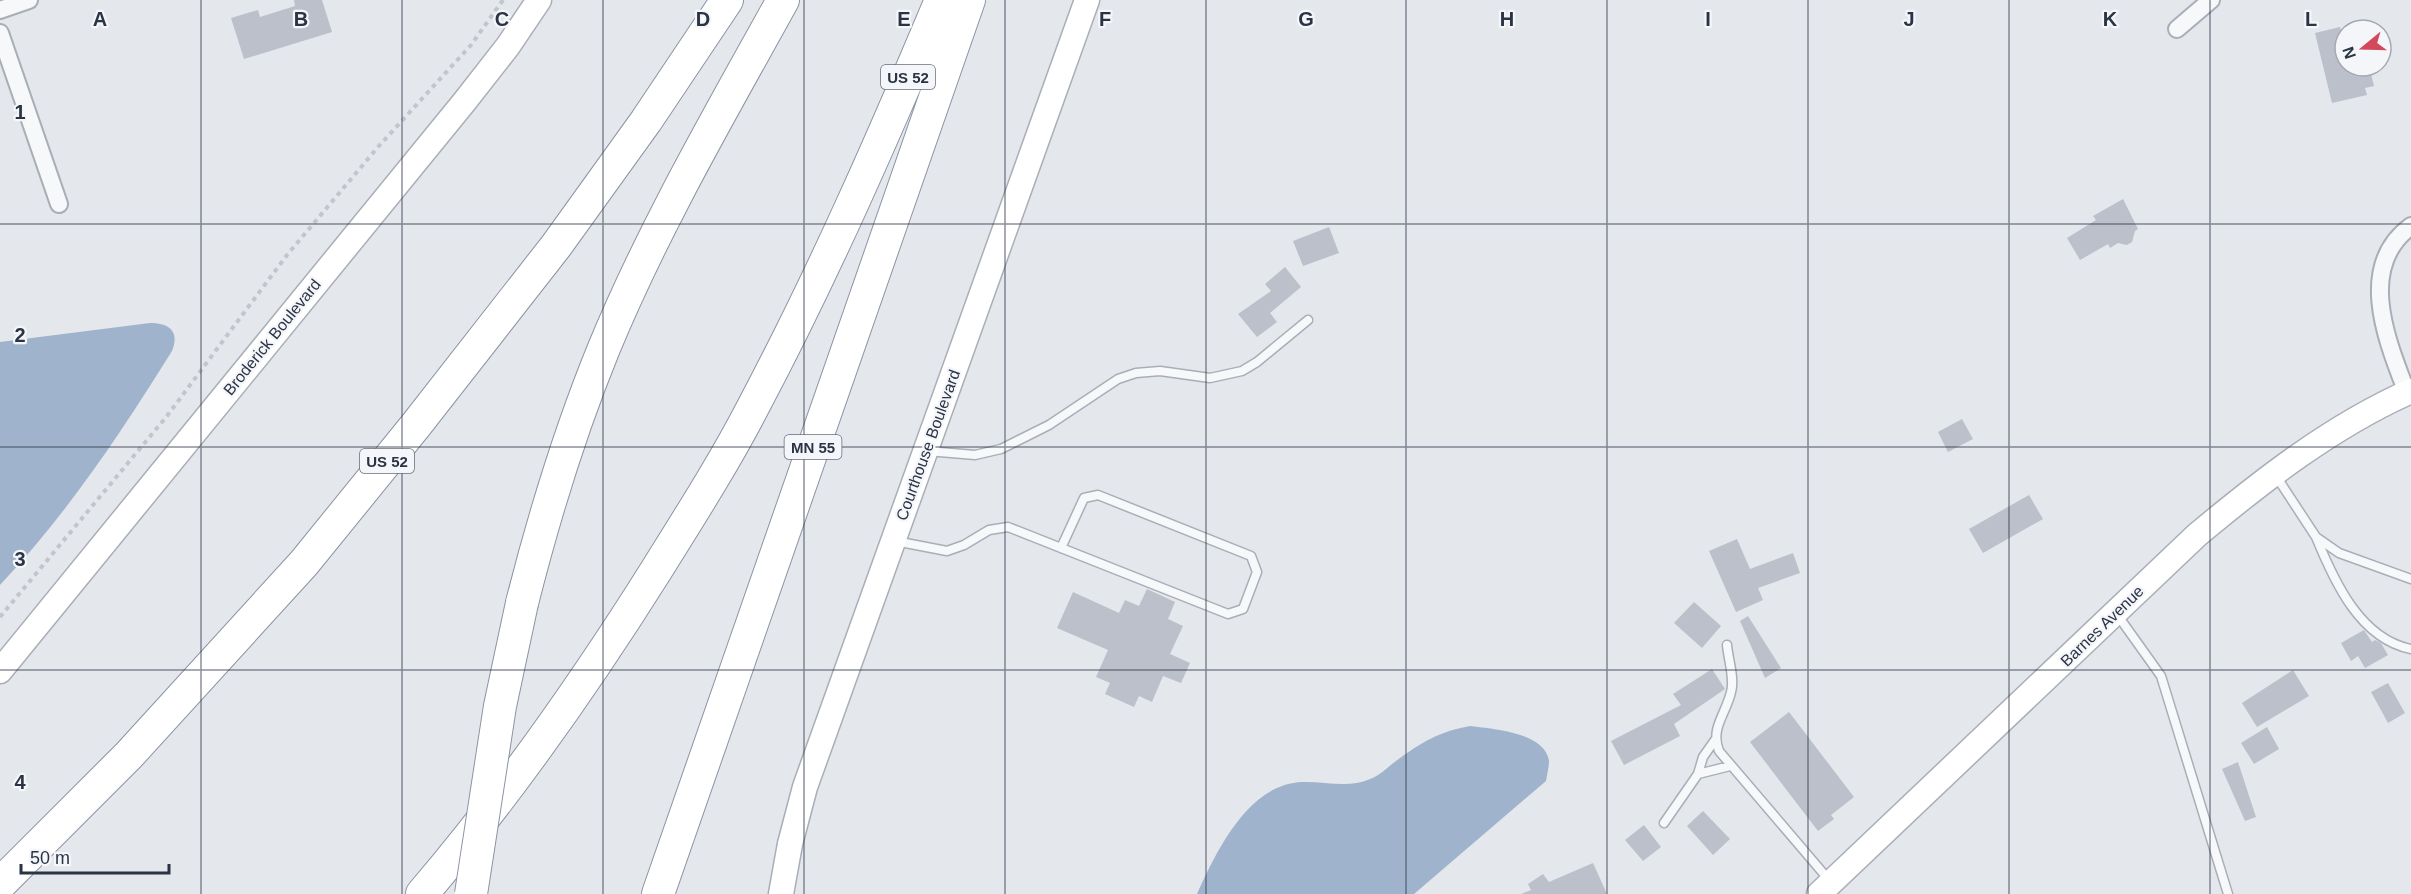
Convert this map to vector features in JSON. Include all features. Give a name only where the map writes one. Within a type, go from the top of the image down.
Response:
[{"type":"highway","name":"US 52","points":[[0,884],[129,755],[304,563],[416,426],[556,246],[646,121],[727,0]]},
{"type":"highway","points":[[471,894],[500,706],[522,603],[555,483],[605,345],[663,220],[783,0]]},
{"type":"highway","name":"US 52","points":[[422,894],[507,787],[605,651],[708,488],[752,410],[823,269],[876,155],[940,0]]},
{"type":"highway","name":"MN 55","points":[[658,894],[969,0]]},
{"type":"street","points":[[0,10],[29,0]]},
{"type":"street","name":"Broderick Boulevard","points":[[0,671],[465,101],[540,0]]},
{"type":"street","name":"Courthouse Boulevard","points":[[781,894],[790,844],[805,787],[1087,0]]},
{"type":"street","points":[[2177,29],[2211,0]]},
{"type":"street","points":[[0,33],[59,204]]},
{"type":"street","points":[[2409,392],[2389,345],[2381,312],[2379,288],[2384,266],[2394,244],[2411,226]]},
{"type":"street","name":"Barnes Avenue","points":[[1825,888],[2197,536],[2274,474],[2337,430],[2409,392]]},
{"type":"lane","points":[[927,451],[975,455],[1001,449],[1049,425],[1118,379],[1136,373],[1160,371],[1210,378],[1242,371],[1257,362],[1308,321]]},
{"type":"lane","points":[[2274,474],[2316,537],[2324,558],[2348,600],[2371,628],[2394,645],[2411,649]]},
{"type":"lane","points":[[894,540],[947,551],[964,545],[988,530],[1008,527],[1061,548],[1228,614],[1243,609],[1257,572],[1251,556],[1098,495],[1084,498],[1061,548]]},
{"type":"lane","points":[[2316,537],[2339,553],[2411,579]]},
{"type":"lane","points":[[2116,613],[2161,676],[2228,894]]},
{"type":"lane","points":[[1664,823],[1698,774],[1703,757],[1714,740],[1717,725],[1732,690],[1727,645]]},
{"type":"lane","points":[[1714,740],[1730,766],[1825,888]]},
{"type":"lane","points":[[1698,774],[1730,766]]},
{"type":"path","points":[[0,617],[167,416],[287,255],[378,147],[471,45],[503,0]]},
{"type":"water","points":[[150,323],[163,325],[174,333],[172,351],[92,472],[48,530],[0,585],[0,342]]},
{"type":"water","points":[[1470,726],[1516,734],[1538,744],[1545,751],[1549,761],[1546,781],[1414,894],[1197,894],[1214,859],[1236,823],[1265,794],[1283,786],[1302,782],[1353,784],[1362,782],[1377,776],[1422,743],[1449,731]]},
{"type":"building","points":[[294,0],[322,0],[332,32],[244,59],[231,18],[258,10],[260,17],[295,6]]},
{"type":"building","points":[[2333,29],[2333,78],[2372,78],[2374,86],[2365,88],[2367,95],[2332,103],[2315,33]]},
{"type":"building","points":[[2123,199],[2138,229],[2135,231],[2132,242],[2127,245],[2118,243],[2110,248],[2108,244],[2080,260],[2067,238],[2096,220],[2093,216]]},
{"type":"building","points":[[1329,227],[1339,253],[1303,266],[1293,241]]},
{"type":"building","points":[[1285,267],[1301,287],[1270,313],[1277,322],[1257,337],[1238,314],[1271,291],[1265,284]]},
{"type":"building","points":[[1962,419],[1973,439],[1948,452],[1938,432]]},
{"type":"building","points":[[2029,495],[2043,519],[1983,553],[1969,529]]},
{"type":"building","points":[[1737,539],[1750,569],[1793,553],[1800,573],[1758,588],[1763,600],[1736,612],[1709,551]]},
{"type":"building","points":[[1147,589],[1175,602],[1168,619],[1183,626],[1170,654],[1190,663],[1181,683],[1163,676],[1152,702],[1139,696],[1134,707],[1105,694],[1110,683],[1096,677],[1108,650],[1057,628],[1073,592],[1119,613],[1125,600],[1139,606]]},
{"type":"building","points":[[1694,602],[1721,626],[1702,648],[1674,623]]},
{"type":"building","points":[[1748,616],[1781,668],[1765,678],[1740,621]]},
{"type":"building","points":[[2364,630],[2372,642],[2375,640],[2381,643],[2388,655],[2365,668],[2358,656],[2351,661],[2341,643]]},
{"type":"building","points":[[1712,669],[1725,689],[1674,724],[1680,736],[1624,765],[1611,741],[1681,705],[1673,694]]},
{"type":"building","points":[[2293,670],[2309,696],[2257,727],[2242,703]]},
{"type":"building","points":[[2388,683],[2405,713],[2388,723],[2371,692]]},
{"type":"building","points":[[1789,712],[1854,797],[1831,815],[1834,819],[1818,831],[1750,742]]},
{"type":"building","points":[[2267,727],[2279,749],[2254,764],[2241,743]]},
{"type":"building","points":[[2238,762],[2256,817],[2245,821],[2222,769]]},
{"type":"building","points":[[1703,811],[1730,839],[1713,855],[1687,826]]},
{"type":"building","points":[[1644,825],[1661,847],[1643,861],[1625,840]]},
{"type":"building","points":[[1593,863],[1607,894],[1521,894],[1531,890],[1528,884],[1543,874],[1549,882]]}]
